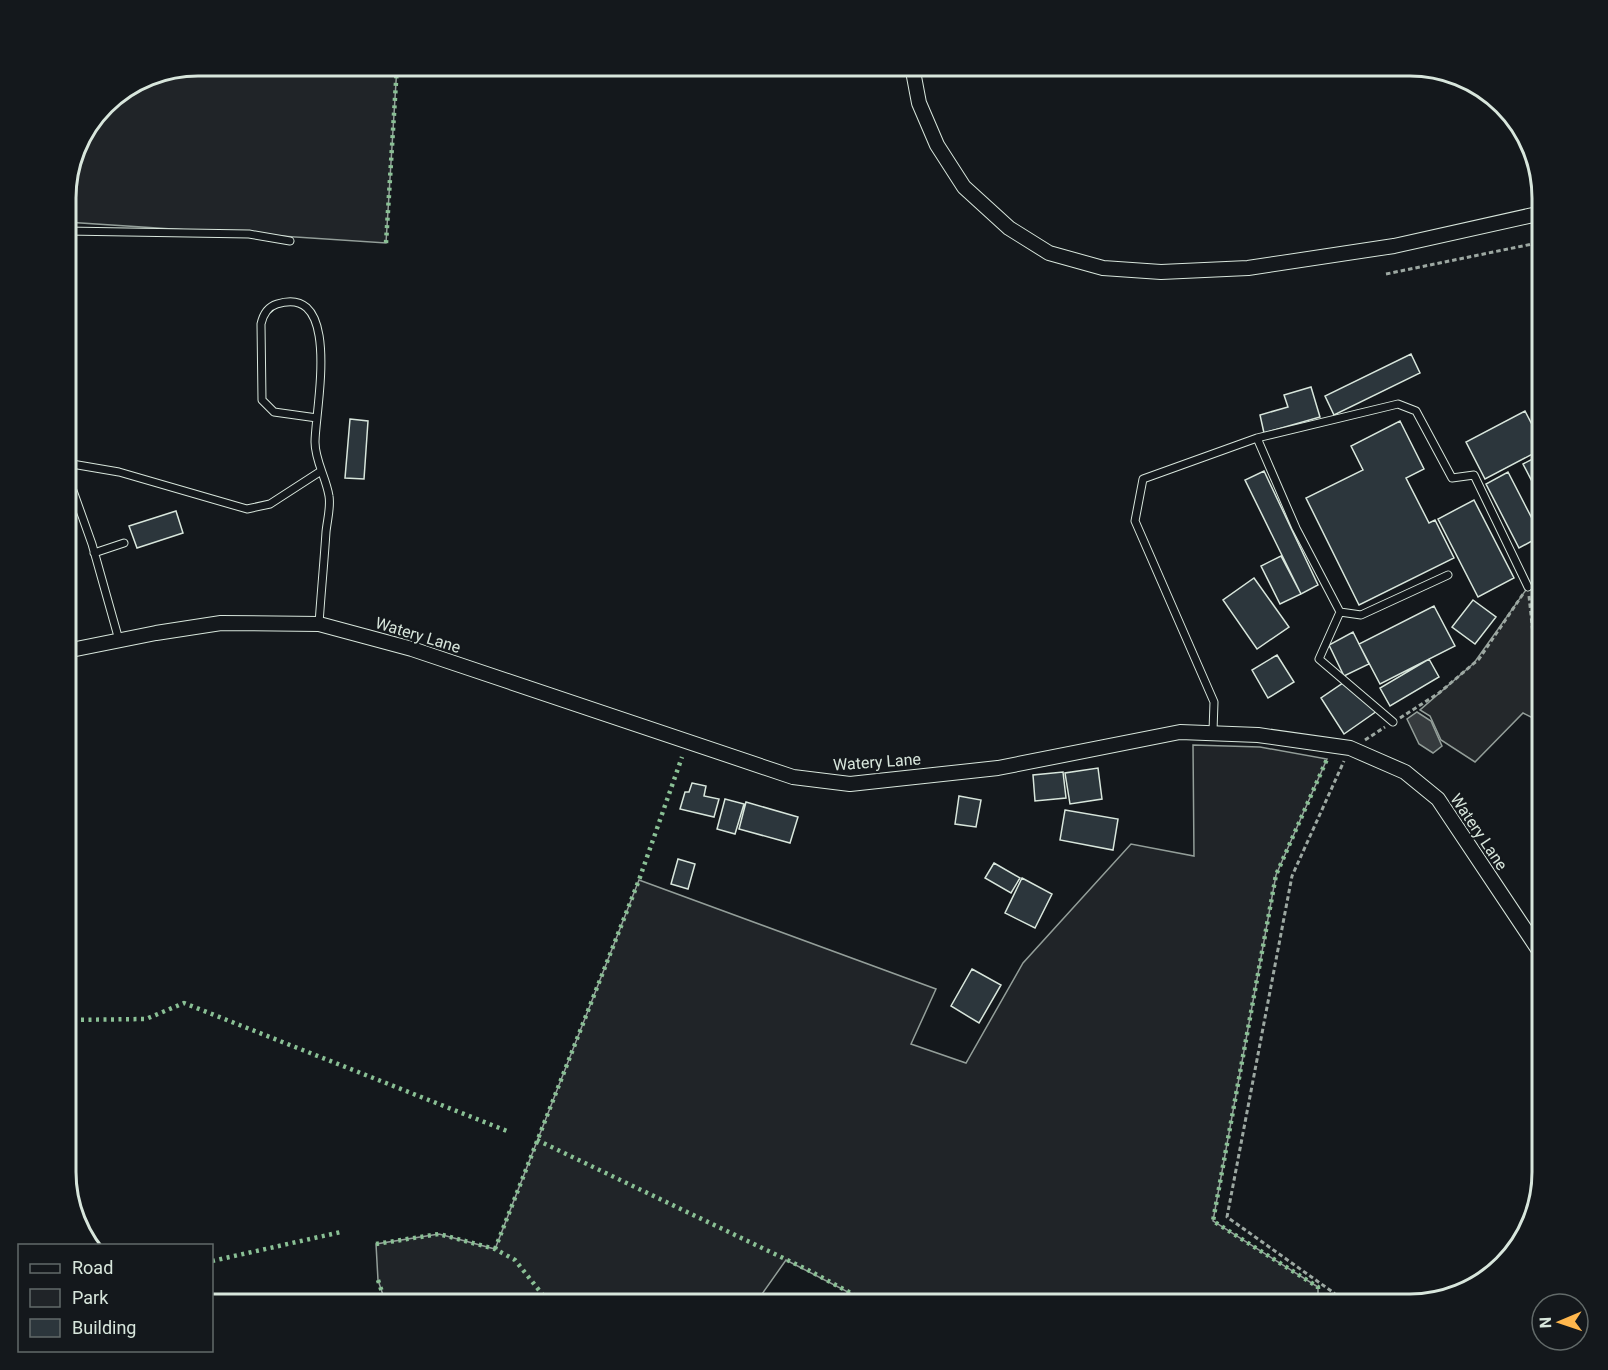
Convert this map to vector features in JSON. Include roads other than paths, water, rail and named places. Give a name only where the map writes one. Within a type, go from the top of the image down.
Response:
[{"type":"street","points":[[914,76],[919,103],[937,145],[964,187],[1009,228],[1049,252],[1103,268],[1161,272],[1248,268],[1394,246],[1532,215]]},
{"type":"street","name":"Watery Lane","points":[[77,649],[221,623],[319,624],[412,649],[793,777],[824,782],[850,784],[998,768],[1180,732],[1213,732],[1350,748],[1405,772],[1438,800],[1532,940]]},
{"type":"lane","points":[[77,231],[249,234],[290,241]]},
{"type":"lane","points":[[317,418],[274,411],[262,400],[261,324],[264,313],[273,304],[295,302],[306,307],[318,325],[321,370],[316,449],[330,497],[319,624]]},
{"type":"lane","points":[[1213,732],[1214,702],[1135,521],[1143,479],[1257,438],[1398,404],[1416,411],[1452,478],[1474,475],[1528,587]]},
{"type":"lane","points":[[1257,438],[1296,528],[1340,612]]},
{"type":"lane","points":[[77,465],[119,472],[247,509],[270,504],[321,471]]},
{"type":"lane","points":[[77,503],[119,640]]},
{"type":"lane","points":[[94,553],[124,543]]},
{"type":"lane","points":[[1340,612],[1361,615],[1448,575]]},
{"type":"lane","points":[[1340,612],[1319,658],[1393,722]]}]
